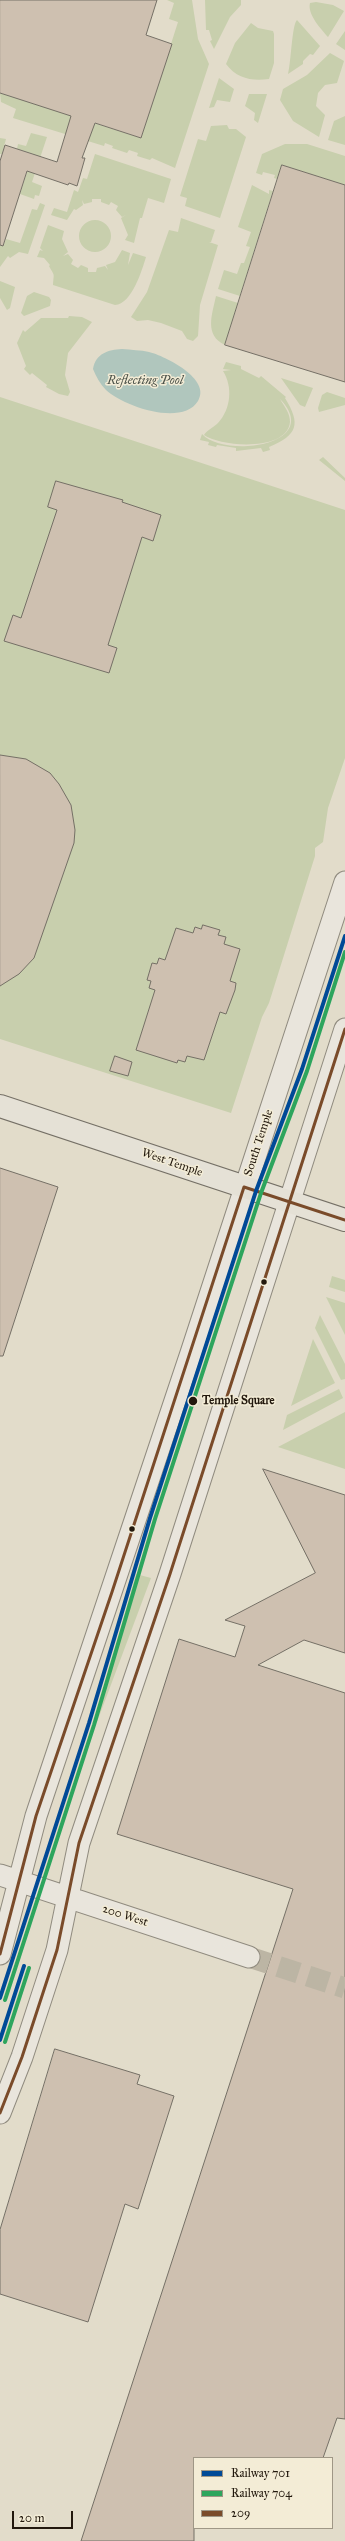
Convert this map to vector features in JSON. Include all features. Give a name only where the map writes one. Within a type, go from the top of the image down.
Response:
[{"type":"main road","name":"West Temple","points":[[0,1106],[345,1220]]},
{"type":"street","name":"South Temple","points":[[0,1954],[9,1878],[36,1816],[112,1592],[345,882]]},
{"type":"street","points":[[0,2113],[22,2057],[57,1950],[67,1897],[82,1836],[170,1574],[345,1029]]},
{"type":"street","name":"200 West","points":[[9,1878],[249,1956]]},
{"type":"green space","points":[[167,0],[192,0],[198,39],[209,64],[175,168],[152,158],[150,160],[137,156],[138,153],[129,150],[127,153],[112,148],[113,146],[105,143],[104,146],[13,118],[16,109],[1,102],[0,93],[141,138],[178,22],[169,19],[174,3]]},
{"type":"green space","points":[[205,0],[241,0],[241,5],[230,17],[214,49],[210,41],[212,40],[209,30],[206,30]]},
{"type":"green space","points":[[316,2],[333,5],[344,11],[328,37],[315,21],[311,12],[310,3]]},
{"type":"green space","points":[[297,20],[320,46],[313,55],[310,54],[303,61],[303,64],[288,74],[295,23]]},
{"type":"green space","points":[[251,23],[258,28],[273,31],[274,34],[274,63],[269,79],[257,80],[245,78],[235,73],[226,64],[235,43]]},
{"type":"green space","points":[[345,31],[345,50],[336,44]]},
{"type":"green space","points":[[330,53],[344,61],[337,83],[325,85],[318,93],[316,106],[325,115],[319,137],[293,121],[280,100],[283,89],[307,75]]},
{"type":"green space","points":[[219,78],[234,89],[230,102],[217,100],[214,107],[209,108]]},
{"type":"green space","points":[[249,94],[267,94],[258,123],[254,120],[255,113],[245,106]]},
{"type":"green space","points":[[345,116],[345,145],[328,140],[334,121]]},
{"type":"green space","points":[[227,125],[229,129],[236,129],[246,137],[220,218],[185,206],[187,198],[180,196],[198,139],[206,141],[211,126]]},
{"type":"green space","points":[[31,133],[47,137],[32,182],[42,186],[39,196],[35,195],[34,199],[20,194],[33,154],[17,149],[18,144],[26,146]]},
{"type":"green space","points":[[0,138],[6,139],[2,154],[0,154]]},
{"type":"green space","points":[[285,144],[307,144],[345,156],[345,185],[282,165],[277,179],[274,178],[275,175],[263,172],[262,175],[256,173],[262,154]]},
{"type":"green space","points":[[95,154],[171,179],[164,203],[148,198],[142,218],[140,218],[134,243],[125,240],[128,235],[121,218],[126,215],[122,217],[116,210],[118,206],[111,202],[109,205],[101,202],[101,199],[92,199],[92,202],[84,204],[82,200],[83,205],[76,210],[74,209],[67,220],[51,215],[54,208],[67,212],[74,190],[78,192],[83,178],[87,179]]},
{"type":"green space","points":[[252,185],[269,194],[269,190],[273,191],[240,296],[218,289],[224,270],[237,274],[241,263],[244,263],[250,247],[246,246],[251,232],[238,227]]},
{"type":"green space","points":[[40,203],[45,205],[28,254],[19,252],[10,258],[8,256],[0,267],[0,242],[4,244],[6,239],[20,243],[32,209],[37,210]]},
{"type":"green space","points":[[181,218],[215,230],[211,242],[209,242],[218,245],[200,305],[198,336],[193,341],[187,339],[182,331],[148,320],[137,321],[131,317],[147,292],[169,230],[178,232]]},
{"type":"green space","points":[[92,220],[98,220],[108,227],[111,236],[110,242],[104,249],[98,252],[92,252],[82,245],[79,239],[79,233],[86,223]]},
{"type":"green space","points":[[48,225],[64,231],[62,239],[68,252],[63,256],[68,254],[73,260],[71,264],[78,268],[81,265],[88,268],[88,272],[96,272],[97,268],[105,266],[108,270],[106,265],[115,262],[122,250],[130,253],[128,265],[133,253],[146,257],[135,286],[126,299],[115,305],[53,285],[54,275],[49,266],[50,265],[44,258],[37,257],[40,250],[43,251],[40,248]]},
{"type":"green space","points":[[0,281],[15,287],[10,308],[7,310],[0,298]]},
{"type":"green space","points":[[34,292],[49,297],[51,300],[50,306],[24,316],[21,313],[27,296]]},
{"type":"green space","points":[[216,296],[238,303],[225,345],[218,341],[212,330],[211,324]]},
{"type":"green space","points":[[69,316],[82,317],[92,322],[68,353],[65,375],[70,392],[68,396],[59,394],[46,387],[47,385],[32,373],[30,375],[24,369],[26,366],[17,343],[23,330],[25,332],[41,318],[68,318]]},
{"type":"green space","points":[[226,362],[241,366],[241,369],[259,378],[261,376],[286,397],[285,398],[295,422],[294,428],[286,438],[269,447],[270,450],[263,452],[261,448],[236,451],[236,448],[217,445],[216,447],[208,445],[209,442],[200,440],[202,434],[214,442],[230,446],[248,446],[266,443],[275,439],[252,444],[238,444],[212,439],[204,435],[218,423],[228,405],[228,384],[223,371],[231,370],[223,369]],"holes":[[[280,399],[290,415],[290,421],[288,413]]]},
{"type":"green space","points":[[281,378],[313,388],[305,407],[300,405]]},
{"type":"green space","points":[[327,392],[345,398],[345,405],[319,412],[318,408],[322,395]]},
{"type":"green space","points":[[0,397],[345,510],[345,758],[328,808],[323,842],[315,848],[315,856],[269,1003],[262,1017],[231,1113],[0,1039]]},
{"type":"green space","points":[[323,457],[345,478],[345,481],[319,460]]},
{"type":"green space","points":[[332,1276],[345,1280],[345,1292],[329,1287]]},
{"type":"green space","points":[[326,1297],[345,1303],[345,1335]]},
{"type":"green space","points":[[320,1315],[345,1364],[345,1379],[341,1380],[315,1328]]},
{"type":"green space","points":[[313,1339],[335,1383],[291,1406]]},
{"type":"green space","points":[[339,1389],[343,1398],[283,1430],[287,1415]]},
{"type":"green space","points":[[345,1412],[345,1469],[278,1447]]},
{"type":"green space","points":[[136,1574],[151,1578],[97,1722],[95,1720]]},
{"type":"water","name":"Reflecting Pool","points":[[122,349],[149,352],[175,363],[193,377],[198,385],[201,393],[198,401],[190,409],[166,413],[138,407],[114,396],[102,385],[93,369],[97,359],[103,353]]},
{"type":"building","points":[[0,0],[157,0],[146,35],[172,44],[141,138],[95,123],[82,158],[85,158],[77,186],[69,183],[68,185],[27,171],[3,246],[0,245],[0,161],[5,145],[57,162],[71,116],[0,93]]},
{"type":"building","points":[[282,165],[345,185],[345,382],[225,345]]},
{"type":"building","points":[[56,481],[123,500],[122,502],[161,515],[153,541],[142,537],[108,645],[117,648],[109,673],[4,641],[13,615],[21,618],[57,510],[48,507]]},
{"type":"building","points":[[0,755],[26,759],[50,773],[59,784],[71,805],[75,830],[74,843],[34,958],[19,974],[0,986]]},
{"type":"building","points":[[203,925],[220,930],[218,935],[226,937],[224,944],[240,949],[230,981],[236,983],[235,990],[226,1014],[220,1012],[204,1060],[187,1056],[185,1062],[178,1060],[177,1063],[136,1050],[155,990],[149,988],[151,981],[147,980],[152,963],[157,964],[159,958],[165,960],[176,928],[193,933],[195,927],[201,929]]},
{"type":"building","points":[[115,1056],[132,1062],[128,1076],[110,1071]]},
{"type":"building","points":[[0,1168],[58,1187],[3,1356],[0,1356]]},
{"type":"building","points":[[263,1469],[345,1495],[345,1653],[304,1640],[258,1665],[345,1693],[345,2419],[337,2418],[323,2457],[193,2457],[194,2541],[81,2541],[293,1889],[117,1834],[179,1639],[235,1657],[245,1626],[225,1620],[315,1573]]},
{"type":"building","points":[[55,2049],[140,2075],[137,2084],[174,2096],[138,2209],[125,2204],[88,2322],[0,2294],[0,2230]]},
{"type":"tunnel","points":[[249,1957],[345,1988]]},
{"type":"rail line","name":"701","points":[[0,1998],[89,1723],[150,1518],[256,1191],[302,1069],[345,936]]},
{"type":"rail line","name":"704","points":[[5,2000],[94,1725],[155,1519],[261,1193],[307,1071],[345,952]]},
{"type":"rail line","name":"701","points":[[0,2040],[24,1966]]},
{"type":"rail line","name":"704","points":[[5,2042],[29,1968]]},
{"type":"transit line","name":"209","points":[[0,2113],[22,2057],[57,1950],[79,1843],[170,1574],[345,1029]]},
{"type":"transit line","name":"209","points":[[0,1954],[36,1816],[112,1592],[244,1187],[345,1220]]},
{"type":"place","name":"Temple Square","points":[[193,1401]]}]
